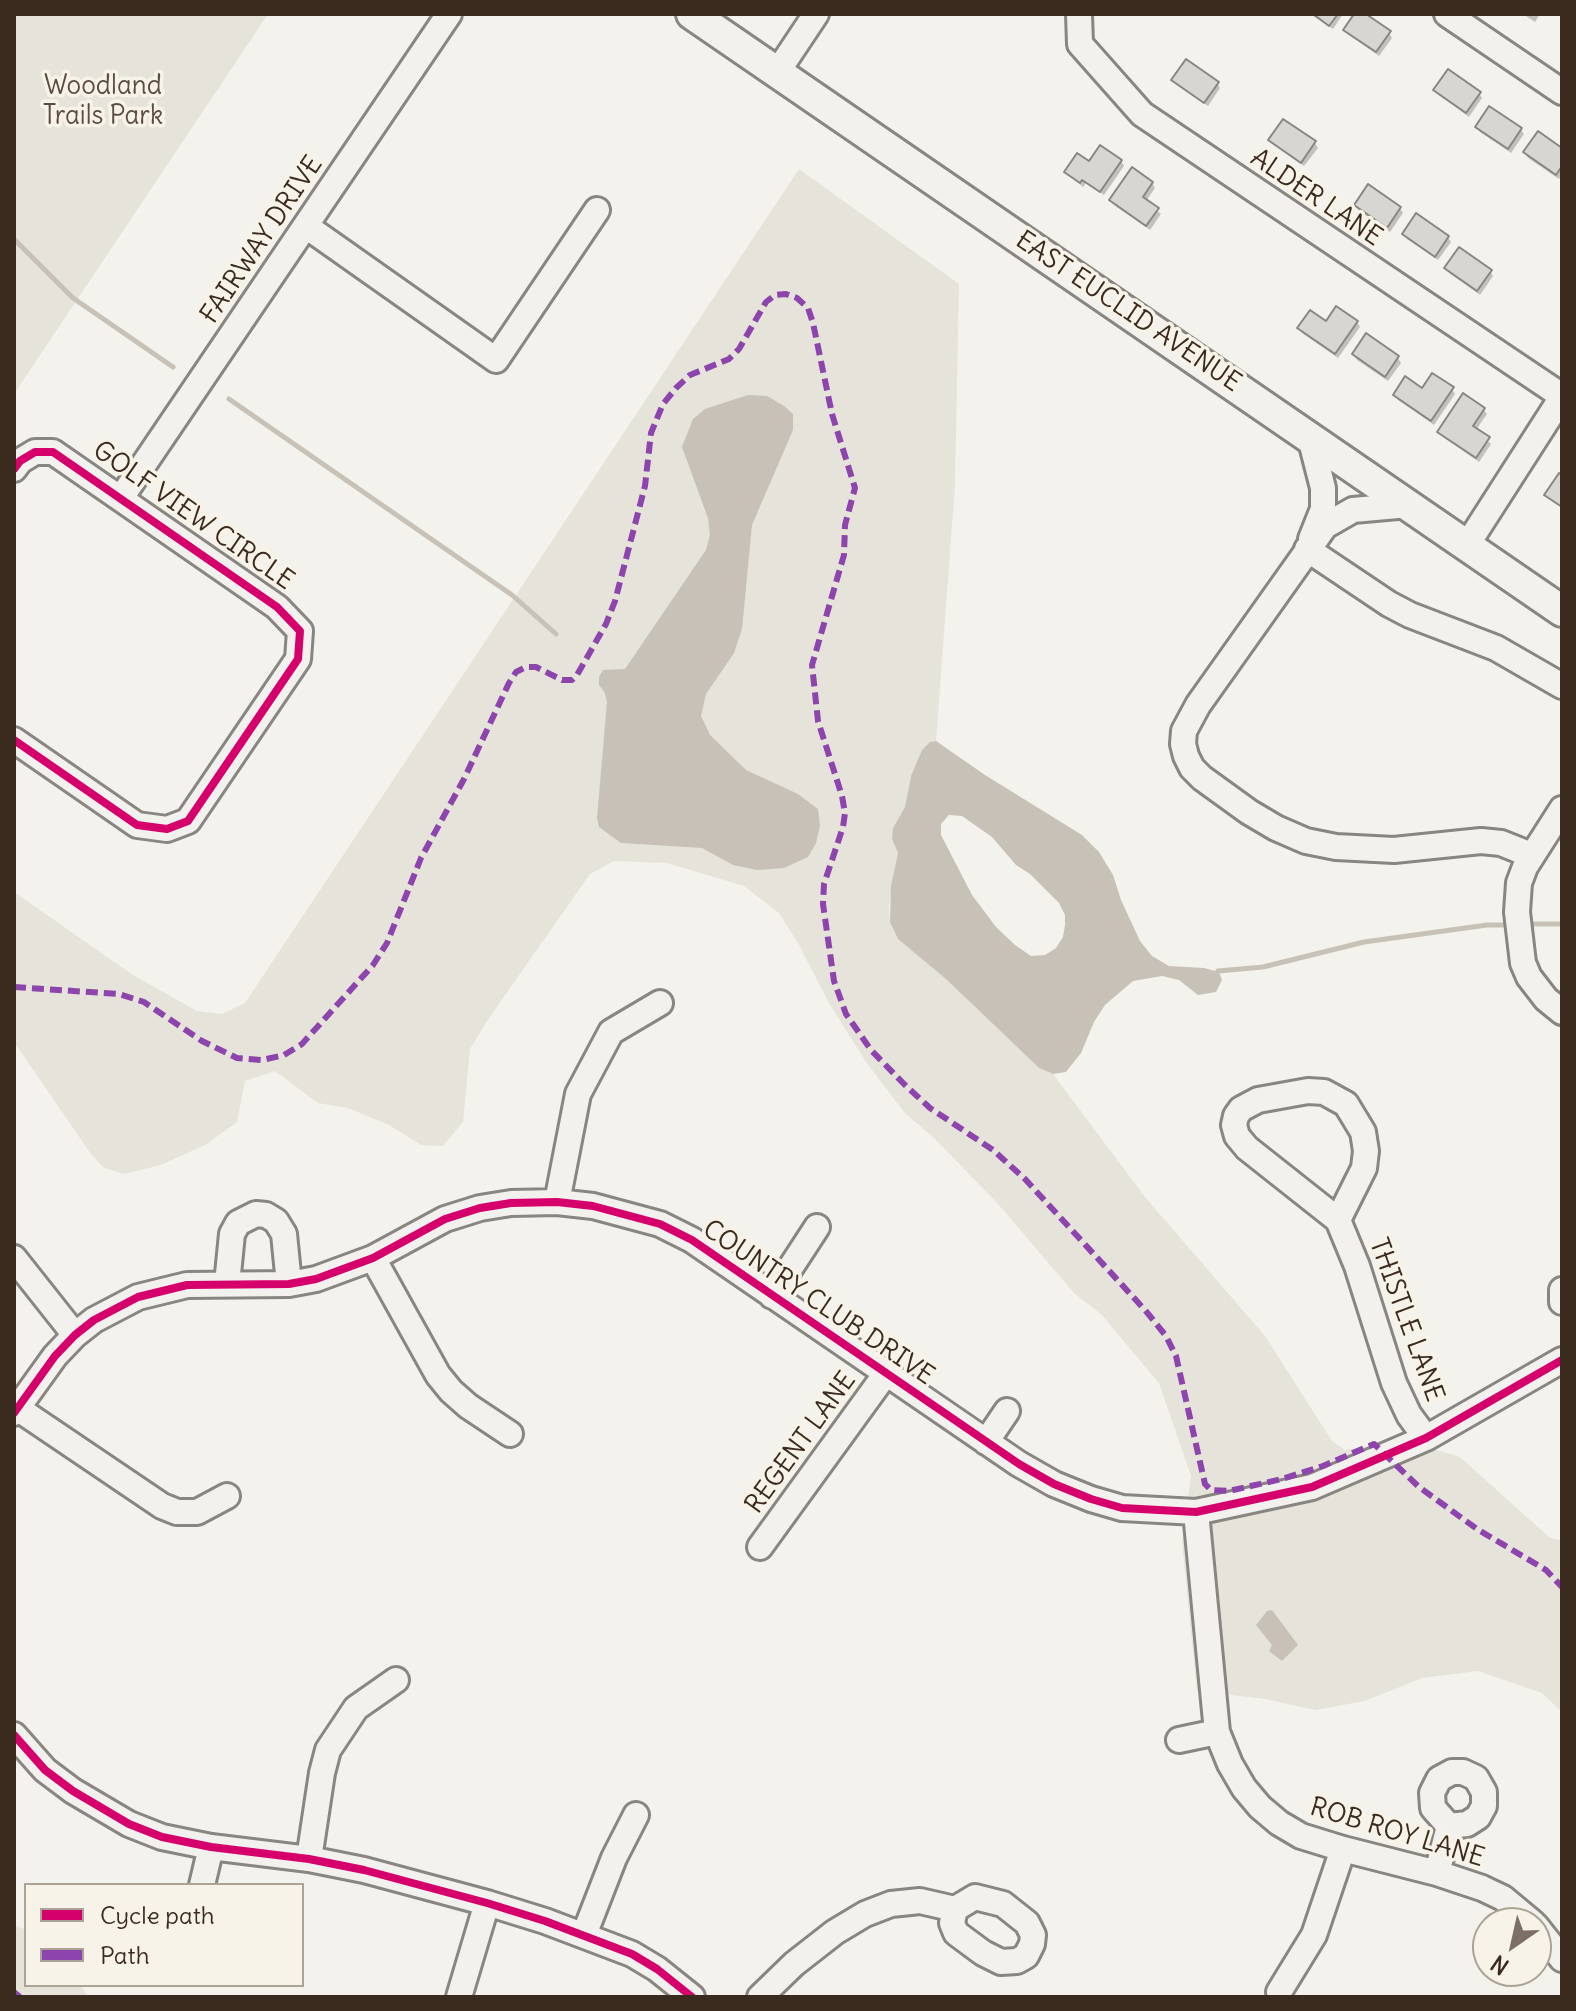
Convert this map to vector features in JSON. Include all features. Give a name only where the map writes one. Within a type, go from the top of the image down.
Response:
[{"type":"main road","name":"EAST EUCLID AVENUE","points":[[692,14],[1562,611]]},
{"type":"street","name":"FAIRWAY DRIVE","points":[[121,498],[449,14]]},
{"type":"street","points":[[778,71],[816,14]]},
{"type":"street","name":"ALDER LANE","points":[[1079,14],[1080,44],[1142,114],[1562,396]]},
{"type":"street","points":[[1447,14],[1562,92]]},
{"type":"street","points":[[306,226],[496,360],[597,210]]},
{"type":"street","points":[[1467,545],[1562,396]]},
{"type":"street","points":[[1307,549],[1323,509],[1323,488],[1310,437]]},
{"type":"street","name":"GOLF VIEW CIRCLE","points":[[14,469],[20,461],[35,452],[53,452],[277,607],[300,631],[298,659],[188,821],[167,829],[137,825],[14,740]]},
{"type":"street","points":[[1409,505],[1353,510],[1325,526],[1189,720],[1183,744],[1192,768],[1249,812],[1306,841],[1336,847],[1394,850],[1481,841],[1501,843],[1531,855]]},
{"type":"street","points":[[1307,549],[1389,604],[1496,648],[1562,686]]},
{"type":"street","points":[[1562,809],[1531,855],[1519,883],[1517,912],[1523,963],[1529,977],[1546,999],[1562,1012]]},
{"type":"street","points":[[557,1202],[578,1094],[611,1032],[660,1003]]},
{"type":"street","name":"THISTLE LANE","points":[[1338,1220],[1364,1168],[1366,1151],[1363,1132],[1346,1104],[1324,1092],[1308,1091],[1258,1100],[1241,1109],[1234,1125],[1237,1136],[1247,1148],[1338,1220],[1357,1266],[1394,1383],[1409,1415],[1426,1438]]},
{"type":"street","name":"COUNTRY CLUB DRIVE","points":[[16,1411],[55,1356],[75,1335],[94,1320],[138,1297],[187,1285],[289,1284],[337,1272],[373,1258],[445,1219],[480,1208],[511,1203],[557,1202],[593,1206],[660,1224],[692,1240],[986,1442],[1054,1484],[1122,1508],[1196,1512],[1312,1487],[1426,1438],[1562,1360]]},
{"type":"street","points":[[227,1284],[232,1234],[238,1223],[256,1214],[276,1221],[284,1234],[289,1284]]},
{"type":"street","name":"COUNTRY CLUB DRIVE","points":[[772,1296],[817,1227]]},
{"type":"street","points":[[14,1258],[75,1335]]},
{"type":"street","points":[[373,1258],[444,1383],[468,1406],[510,1434]]},
{"type":"street","points":[[1562,1290],[1562,1302]]},
{"type":"street","name":"REGENT LANE","points":[[760,1547],[887,1372]]},
{"type":"street","points":[[16,1411],[162,1506],[177,1512],[197,1512],[227,1496]]},
{"type":"street","points":[[986,1442],[1007,1411]]},
{"type":"street","name":"ROB ROY LANE","points":[[1196,1512],[1217,1732],[1244,1788],[1260,1807],[1301,1836],[1437,1873],[1503,1898],[1516,1907]]},
{"type":"street","points":[[309,1859],[328,1750],[356,1708],[396,1680]]},
{"type":"street","points":[[1179,1740],[1217,1732]]},
{"type":"street","points":[[14,1735],[45,1770],[99,1808],[162,1837],[211,1847],[309,1859],[487,1903],[632,1954],[692,1997]]},
{"type":"street","points":[[584,1935],[614,1858],[636,1815]]},
{"type":"street","points":[[1437,1873],[1449,1826]]},
{"type":"street","points":[[202,1883],[211,1847]]},
{"type":"street","points":[[1279,1992],[1314,1935],[1343,1849]]},
{"type":"street","points":[[760,1997],[794,1964],[835,1932],[865,1914],[891,1904],[920,1901],[955,1909]]},
{"type":"street","points":[[459,1997],[487,1903]]},
{"type":"green space","name":"Woodland Trails Park","points":[[14,14],[268,14],[14,394]]},
{"type":"green space","points":[[799,169],[959,284],[955,485],[936,741],[930,742],[922,751],[911,776],[905,807],[893,828],[892,839],[898,853],[889,906],[890,922],[898,939],[947,980],[1039,1068],[1053,1074],[1145,1197],[1265,1336],[1332,1441],[1345,1450],[1398,1441],[1460,1457],[1549,1537],[1562,1541],[1562,1712],[1542,1693],[1478,1671],[1422,1678],[1365,1701],[1315,1710],[1265,1699],[1197,1691],[1182,1542],[1191,1476],[1159,1383],[1101,1314],[1075,1294],[998,1204],[904,1112],[866,1062],[779,913],[744,886],[667,863],[614,861],[590,874],[470,1049],[463,1122],[443,1146],[421,1145],[389,1125],[348,1108],[318,1103],[275,1071],[245,1081],[237,1122],[207,1144],[161,1165],[124,1174],[104,1168],[91,1154],[14,1042],[14,892],[133,975],[197,1011],[222,1014],[245,1003]]},
{"type":"green space","points":[[14,1925],[24,1929],[24,1987],[82,1987],[89,1997],[14,1997]]},
{"type":"shaded area","points":[[748,395],[767,396],[784,406],[793,414],[793,430],[752,525],[742,629],[734,653],[706,694],[701,716],[710,735],[746,770],[798,794],[818,809],[820,826],[816,843],[808,857],[784,868],[757,870],[733,865],[702,848],[621,843],[599,827],[597,818],[607,702],[599,685],[599,677],[603,670],[625,669],[706,550],[710,535],[708,518],[682,447],[693,419],[705,409]]},
{"type":"shaded area","points":[[936,741],[1082,835],[1099,852],[1113,875],[1140,941],[1152,956],[1169,966],[1219,972],[1222,980],[1216,992],[1198,995],[1179,980],[1162,976],[1133,981],[1105,1005],[1081,1053],[1066,1072],[1053,1074],[1039,1068],[947,980],[898,939],[890,922],[891,886],[898,853],[892,839],[893,828],[905,807],[911,776],[922,750],[930,742]],"holes":[[[949,815],[962,816],[992,837],[1016,865],[1030,874],[1059,903],[1065,915],[1065,925],[1063,937],[1056,948],[1045,955],[1031,956],[996,927],[972,895],[941,835],[941,824]]]},
{"type":"shaded area","points":[[1272,1610],[1298,1645],[1282,1661],[1269,1651],[1272,1645],[1256,1625],[1267,1611]]},
{"type":"building","points":[[1313,14],[1338,14],[1329,26]]},
{"type":"building","points":[[1354,14],[1366,14],[1391,31],[1376,52],[1343,30]]},
{"type":"building","points":[[1186,59],[1219,82],[1204,103],[1171,80]]},
{"type":"building","points":[[1448,69],[1481,92],[1466,113],[1433,90]]},
{"type":"building","points":[[1489,106],[1522,128],[1508,149],[1475,127]]},
{"type":"building","points":[[1283,119],[1316,141],[1301,163],[1268,140]]},
{"type":"building","points":[[1538,131],[1562,148],[1562,166],[1556,175],[1523,152]]},
{"type":"building","points":[[1100,145],[1122,160],[1100,192],[1064,172],[1077,153],[1089,161]]},
{"type":"building","points":[[1132,167],[1153,182],[1143,197],[1159,208],[1146,226],[1109,200]]},
{"type":"building","points":[[1368,184],[1401,207],[1387,228],[1354,205]]},
{"type":"building","points":[[1416,213],[1449,236],[1435,257],[1402,234]]},
{"type":"building","points":[[1459,247],[1492,270],[1477,291],[1444,268]]},
{"type":"building","points":[[1336,306],[1358,321],[1335,354],[1297,328],[1310,310],[1326,321]]},
{"type":"building","points":[[1366,333],[1399,356],[1385,377],[1352,354]]},
{"type":"building","points":[[1432,373],[1454,387],[1431,421],[1393,395],[1405,376],[1422,388]]},
{"type":"building","points":[[1463,393],[1485,408],[1473,426],[1490,437],[1476,458],[1437,432]]},
{"type":"building","points":[[1559,473],[1562,475],[1562,507],[1544,495]]},
{"type":"waterway","points":[[14,239],[73,298],[173,367]]},
{"type":"waterway","points":[[229,399],[512,595],[556,634]]},
{"type":"waterway","points":[[1527,924],[1562,924]]},
{"type":"waterway","points":[[1218,971],[1263,967],[1364,942],[1487,925],[1513,925]]},
{"type":"marked path","points":[[14,987],[119,994],[144,1002],[202,1041],[237,1058],[262,1060],[284,1055],[302,1044],[373,965],[387,943],[421,858],[516,672],[526,667],[536,667],[562,680],[572,680],[606,624],[615,601],[645,486],[651,433],[663,404],[690,375],[729,359],[739,349],[766,302],[775,295],[786,294],[797,298],[808,308],[813,323],[832,414],[855,488],[845,525],[844,555],[812,665],[818,721],[845,813],[824,884],[823,904],[834,981],[846,1014],[871,1050],[930,1108],[993,1150],[1025,1179],[1166,1336],[1176,1356],[1205,1484],[1211,1490],[1229,1491],[1282,1479],[1323,1466],[1374,1444],[1419,1487],[1477,1529],[1546,1570],[1562,1587]]},
{"type":"marked path","points":[[14,1992],[20,1997]]},
{"type":"cycle path","points":[[14,469],[20,461],[35,452],[53,452],[277,607],[300,631],[298,659],[188,821],[167,829],[137,825],[14,740]]},
{"type":"cycle path","points":[[14,1413],[55,1356],[75,1335],[94,1320],[138,1297],[187,1285],[289,1284],[316,1279],[373,1258],[445,1219],[480,1208],[511,1203],[557,1202],[593,1206],[660,1224],[692,1240],[1019,1464],[1054,1484],[1122,1508],[1196,1512],[1312,1487],[1426,1438],[1562,1360]]},
{"type":"cycle path","points":[[14,1735],[45,1770],[73,1791],[129,1824],[162,1837],[364,1870],[487,1903],[632,1954],[692,1997]]}]
